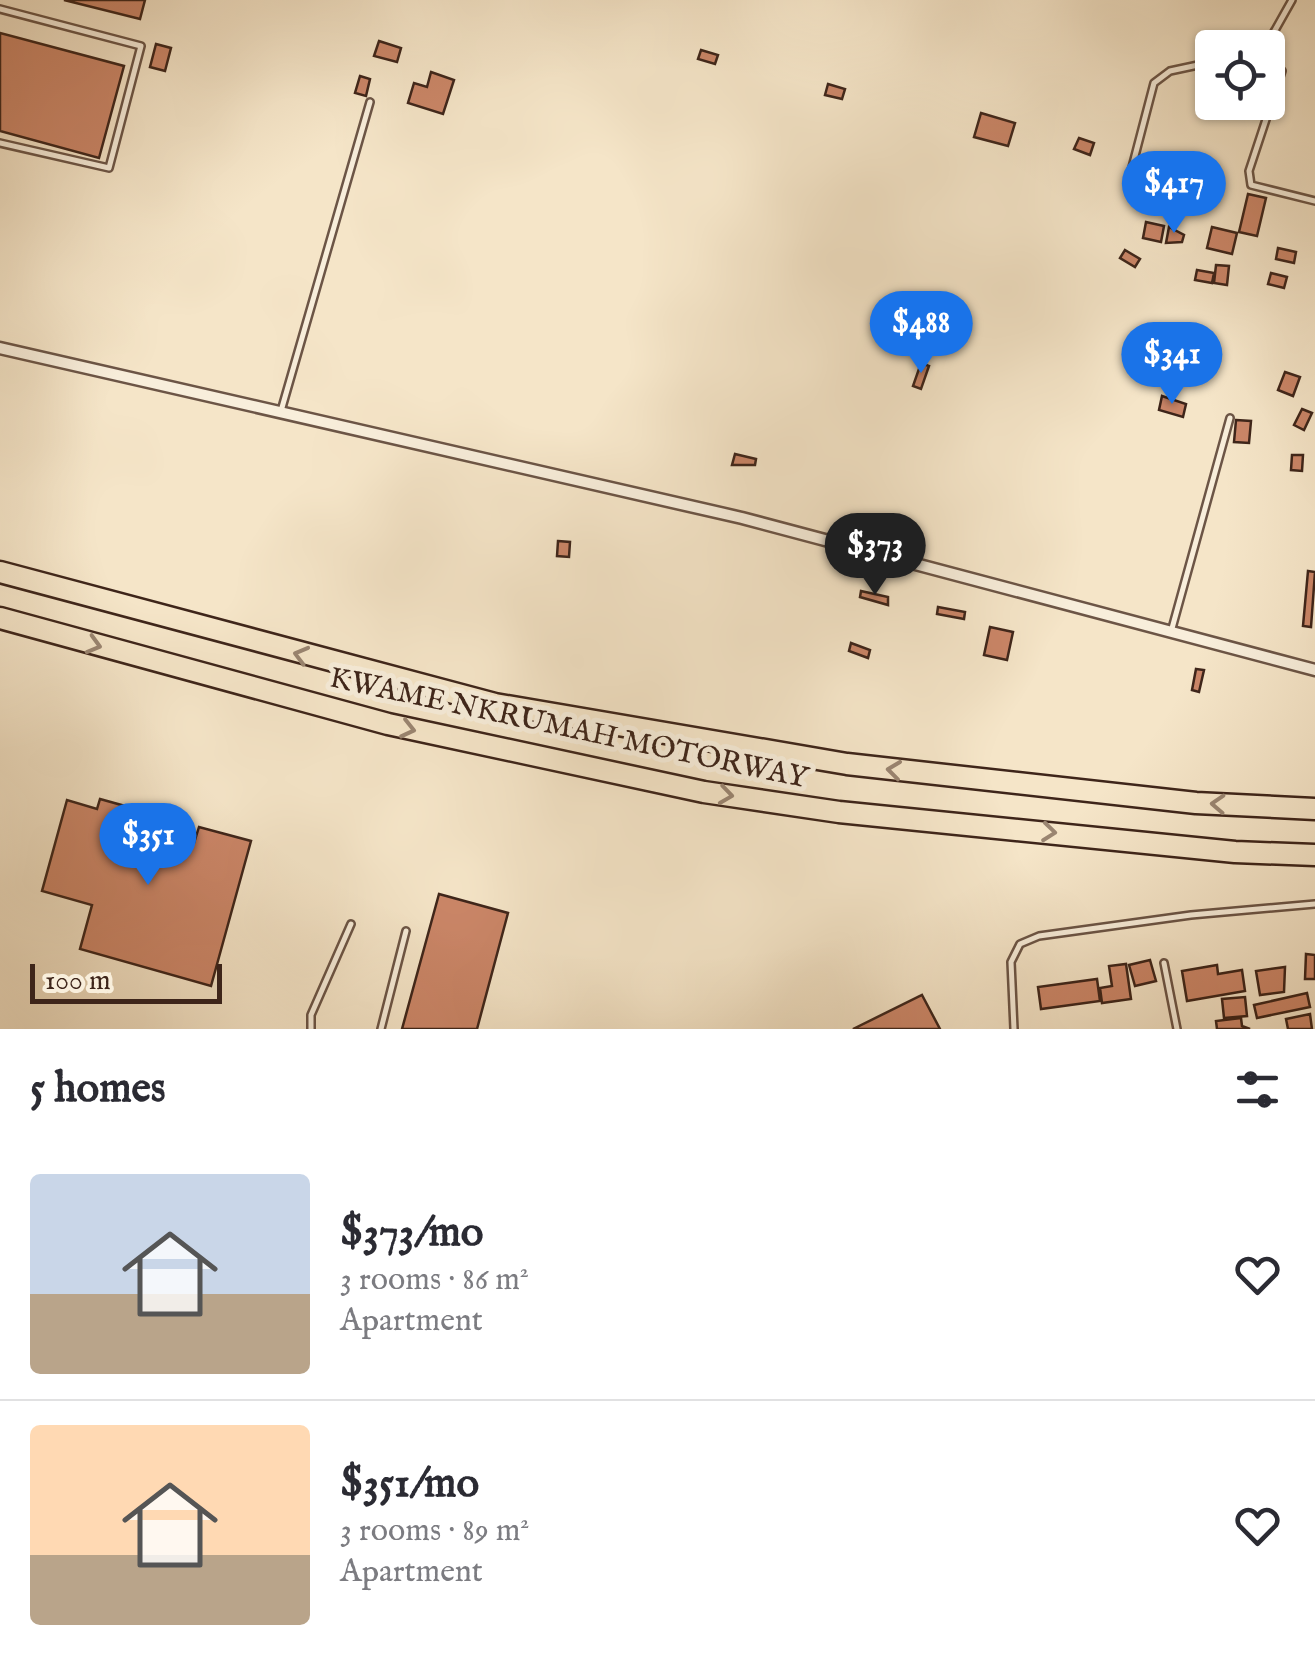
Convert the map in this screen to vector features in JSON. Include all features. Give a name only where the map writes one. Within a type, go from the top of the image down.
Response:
[{"type":"highway","name":"KWAME NKRUMAH MOTORWAY","points":[[5,572],[494,704],[847,764],[1196,804],[1315,809]]},
{"type":"highway","name":"KWAME NKRUMAH MOTORWAY","points":[[0,618],[388,724],[704,792],[839,812],[1235,852],[1315,856]]},
{"type":"street","points":[[0,348],[280,416],[742,518],[1170,635],[1315,670]]},
{"type":"lane","points":[[1275,30],[1292,0]]},
{"type":"lane","points":[[0,10],[142,46],[109,168],[0,143]]},
{"type":"lane","points":[[1130,175],[1154,83],[1170,71],[1195,66]]},
{"type":"lane","points":[[280,416],[370,102]]},
{"type":"lane","points":[[1266,120],[1249,171],[1252,185],[1315,201]]},
{"type":"lane","points":[[1170,635],[1230,418]]},
{"type":"lane","points":[[1014,1029],[1011,962],[1020,944],[1040,936],[1191,915],[1315,904]]},
{"type":"lane","points":[[311,1029],[311,1016],[351,924]]},
{"type":"lane","points":[[381,1029],[406,931]]},
{"type":"lane","points":[[1164,963],[1177,1029]]},
{"type":"building","points":[[64,0],[145,0],[140,19]]},
{"type":"building","points":[[0,33],[124,66],[99,158],[0,131]]},
{"type":"building","points":[[379,41],[401,48],[397,62],[374,56]]},
{"type":"building","points":[[156,44],[171,48],[165,71],[150,67]]},
{"type":"building","points":[[701,50],[718,55],[715,64],[698,59]]},
{"type":"building","points":[[431,72],[454,80],[443,114],[408,103],[414,83],[427,87]]},
{"type":"building","points":[[360,76],[370,79],[366,96],[355,93]]},
{"type":"building","points":[[828,84],[845,89],[842,99],[825,95]]},
{"type":"building","points":[[981,113],[1015,123],[1008,146],[974,137]]},
{"type":"building","points":[[1079,138],[1094,143],[1090,155],[1074,149]]},
{"type":"building","points":[[1248,194],[1266,198],[1257,236],[1239,232]]},
{"type":"building","points":[[1146,222],[1164,226],[1161,242],[1143,238]]},
{"type":"building","points":[[1169,227],[1184,235],[1182,242],[1166,243]]},
{"type":"building","points":[[1212,227],[1237,233],[1232,254],[1207,248]]},
{"type":"building","points":[[1278,248],[1296,252],[1294,263],[1276,259]]},
{"type":"building","points":[[1125,250],[1140,259],[1135,267],[1120,258]]},
{"type":"building","points":[[1216,265],[1229,266],[1227,285],[1214,283]]},
{"type":"building","points":[[1197,270],[1214,273],[1212,283],[1195,280]]},
{"type":"building","points":[[1271,273],[1287,277],[1284,288],[1268,284]]},
{"type":"building","points":[[921,363],[929,366],[921,389],[913,386]]},
{"type":"building","points":[[1285,372],[1300,377],[1293,396],[1278,390]]},
{"type":"building","points":[[1162,396],[1186,404],[1183,417],[1159,410]]},
{"type":"building","points":[[1302,409],[1312,413],[1304,430],[1294,425]]},
{"type":"building","points":[[1236,420],[1251,421],[1249,443],[1234,442]]},
{"type":"building","points":[[735,454],[756,459],[755,465],[732,465]]},
{"type":"building","points":[[1292,455],[1303,455],[1302,471],[1291,470]]},
{"type":"building","points":[[558,541],[570,542],[569,557],[557,556]]},
{"type":"building","points":[[1308,571],[1315,572],[1311,627],[1303,626]]},
{"type":"building","points":[[861,591],[888,597],[888,605],[860,597]]},
{"type":"building","points":[[938,607],[965,612],[964,619],[937,614]]},
{"type":"building","points":[[990,627],[1013,632],[1007,660],[984,655]]},
{"type":"building","points":[[851,643],[870,650],[868,658],[849,651]]},
{"type":"building","points":[[1196,669],[1204,670],[1199,692],[1192,690]]},
{"type":"building","points":[[100,799],[161,816],[157,833],[194,843],[199,827],[251,841],[211,986],[80,949],[92,905],[42,891],[67,800],[97,809]]},
{"type":"building","points":[[439,894],[508,913],[477,1029],[402,1029]]},
{"type":"building","points":[[1306,954],[1315,955],[1315,979],[1305,979]]},
{"type":"building","points":[[1150,960],[1156,981],[1135,986],[1129,965]]},
{"type":"building","points":[[1126,964],[1131,999],[1102,1003],[1100,988],[1112,986],[1109,966]]},
{"type":"building","points":[[1217,965],[1218,974],[1242,970],[1245,991],[1187,1001],[1182,971]]},
{"type":"building","points":[[1285,967],[1284,992],[1260,995],[1256,971]]},
{"type":"building","points":[[1097,979],[1100,1001],[1041,1009],[1038,987]]},
{"type":"building","points":[[1307,993],[1310,1007],[1257,1018],[1254,1005]]},
{"type":"building","points":[[922,995],[940,1029],[853,1029]]},
{"type":"building","points":[[1245,997],[1247,1016],[1224,1018],[1222,999]]},
{"type":"building","points":[[1310,1014],[1312,1029],[1288,1029],[1286,1019]]},
{"type":"building","points":[[1241,1018],[1242,1026],[1250,1029],[1217,1029],[1216,1021]]}]
